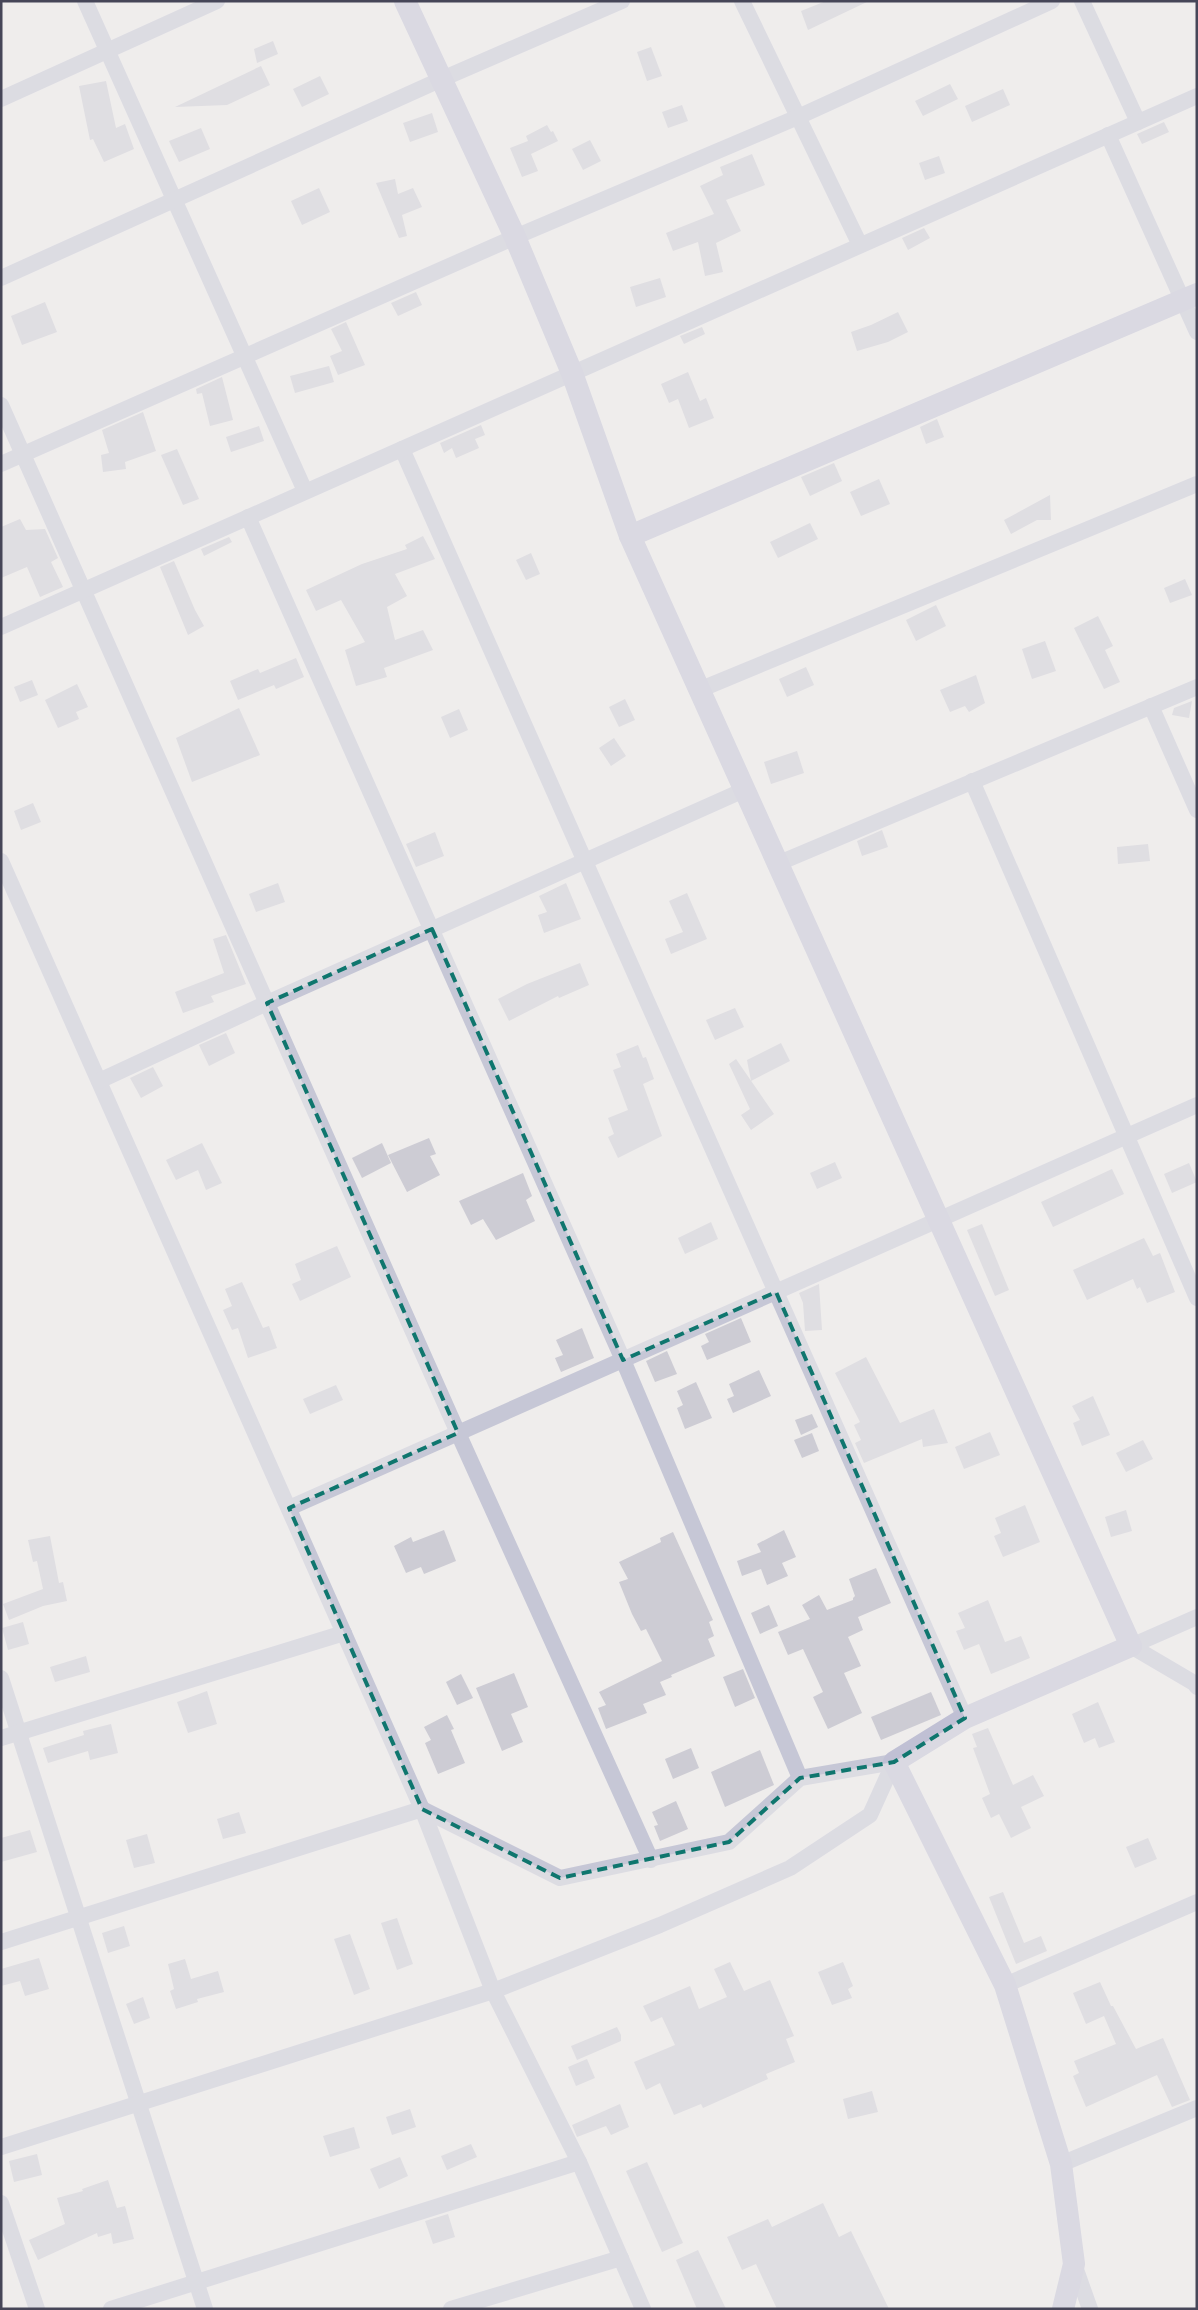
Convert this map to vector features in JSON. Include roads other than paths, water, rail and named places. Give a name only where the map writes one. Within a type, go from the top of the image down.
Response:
[{"type":"street","points":[[85,1],[306,491]]},
{"type":"street","points":[[1,99],[217,1]]},
{"type":"street","points":[[405,1],[515,237],[572,373],[630,536],[744,790],[779,863],[1130,1646],[1194,1683],[1197,1687]]},
{"type":"street","points":[[1,278],[622,1]]},
{"type":"street","points":[[742,1],[860,245]]},
{"type":"street","points":[[1,464],[515,237],[798,117],[1052,1]]},
{"type":"street","points":[[1082,1],[1138,122]]},
{"type":"street","points":[[1,627],[1197,96]]},
{"type":"street","points":[[1108,135],[1190,297],[1197,332]]},
{"type":"street","points":[[630,536],[1190,297]]},
{"type":"street","points":[[1,405],[650,1860]]},
{"type":"street","points":[[402,449],[586,860],[965,1718]]},
{"type":"street","points":[[699,690],[1197,484]]},
{"type":"street","points":[[248,517],[623,1360],[800,1778]]},
{"type":"street","points":[[779,863],[1197,687]]},
{"type":"street","points":[[1151,706],[1197,810]]},
{"type":"street","points":[[972,781],[1197,1298]]},
{"type":"street","points":[[99,1081],[267,1003],[744,790]]},
{"type":"street","points":[[1,861],[7,889],[99,1081],[422,1809],[493,1991],[579,2162],[643,2309]]},
{"type":"street","points":[[289,1508],[1197,1105]]},
{"type":"street","points":[[1,1942],[422,1809],[560,1878],[729,1842],[800,1778],[894,1762],[965,1718],[1197,1617]]},
{"type":"street","points":[[1,1738],[344,1632]]},
{"type":"street","points":[[1,1678],[141,2104],[205,2309]]},
{"type":"street","points":[[894,1762],[1005,1985],[1060,2164],[1074,2264],[1090,2309]]},
{"type":"street","points":[[1,2147],[493,1991],[660,1926],[790,1868],[870,1815],[894,1762]]},
{"type":"street","points":[[1005,1985],[1197,1902]]},
{"type":"street","points":[[1060,2164],[1197,2108]]},
{"type":"street","points":[[111,2309],[579,2162]]},
{"type":"street","points":[[1,2203],[36,2309]]},
{"type":"street","points":[[451,2309],[621,2258]]},
{"type":"street","points":[[1063,2309],[1074,2264]]}]
